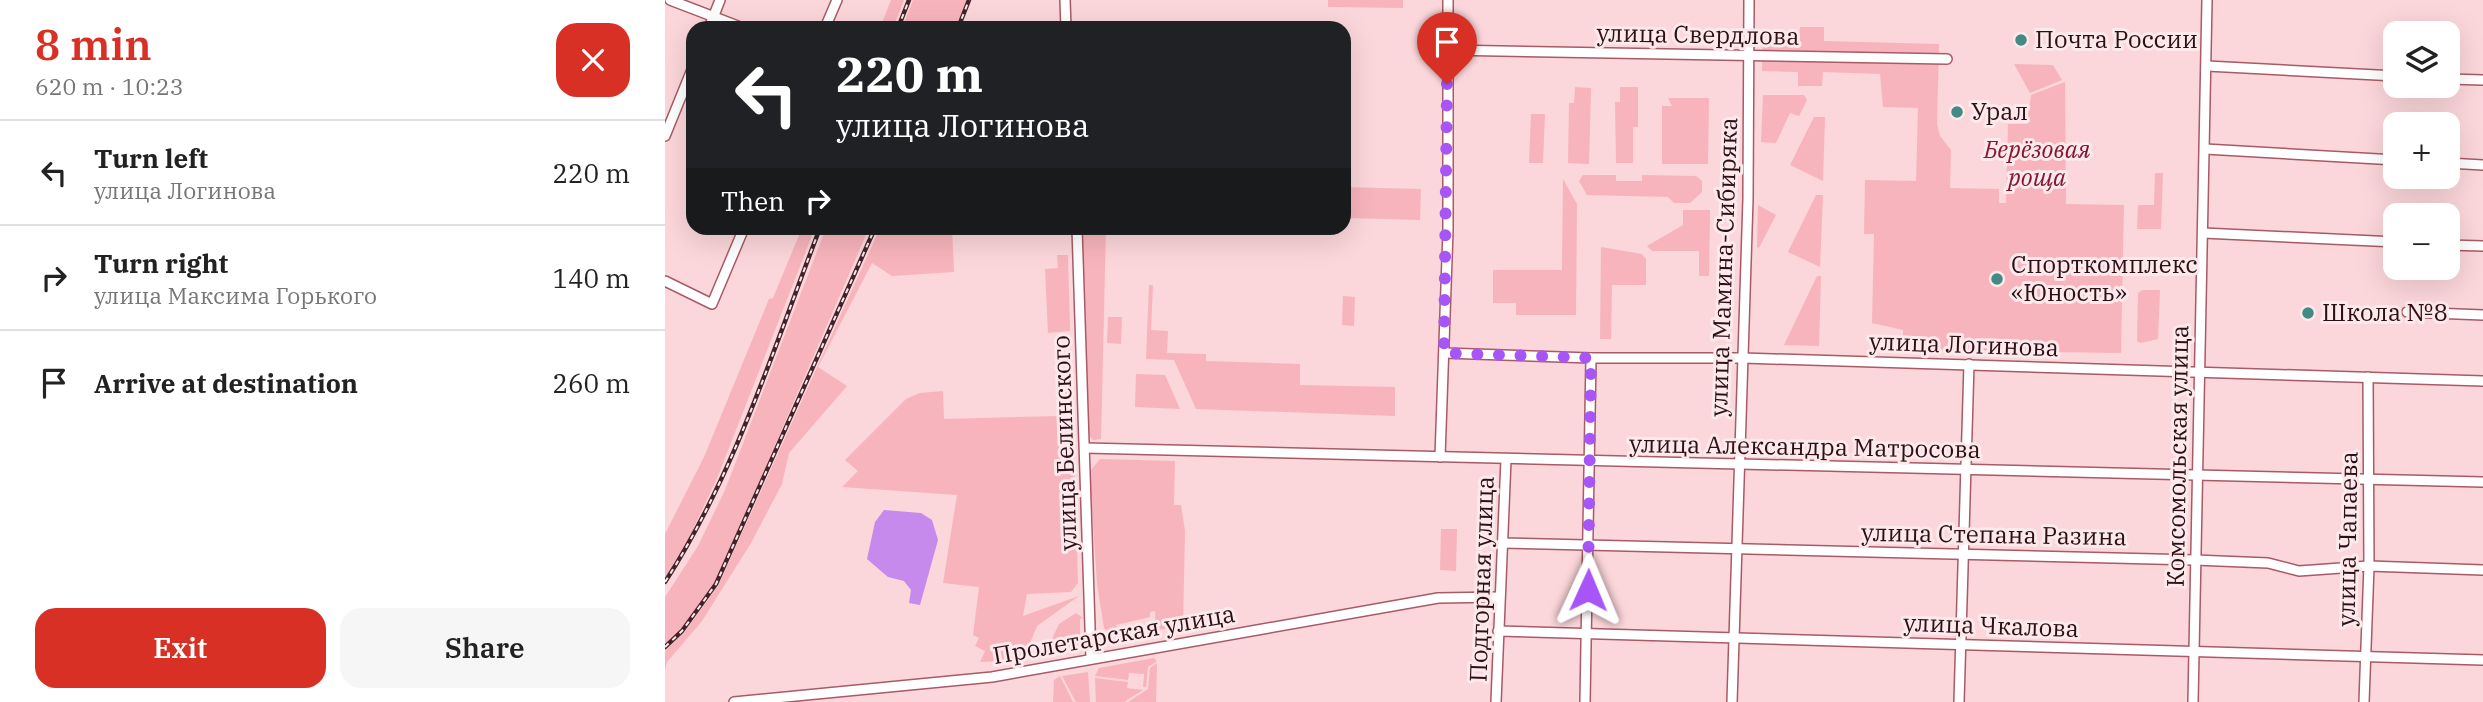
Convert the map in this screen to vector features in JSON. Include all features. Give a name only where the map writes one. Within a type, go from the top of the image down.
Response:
[{"type":"street","points":[[670,0],[725,21]]},
{"type":"street","points":[[712,21],[720,0]]},
{"type":"street","points":[[828,21],[837,0]]},
{"type":"street","points":[[1065,0],[1066,21]]},
{"type":"street","points":[[1440,457],[1448,230],[1448,0]]},
{"type":"street","name":"улица Мамина-Сибиряка","points":[[1732,702],[1737,464],[1744,358],[1749,0]]},
{"type":"street","name":"Комсомольская улица","points":[[2193,702],[2207,0]]},
{"type":"street","name":"улица Свердлова","points":[[1447,50],[1947,59]]},
{"type":"street","points":[[2207,66],[2383,75]]},
{"type":"street","points":[[2460,79],[2483,80]]},
{"type":"street","points":[[665,136],[686,84]]},
{"type":"street","points":[[2205,149],[2383,159]]},
{"type":"street","points":[[2460,163],[2483,164]]},
{"type":"street","points":[[2203,233],[2383,241]]},
{"type":"street","points":[[665,281],[712,304],[741,235]]},
{"type":"street","name":"улица Белинского","points":[[1077,235],[1091,658]]},
{"type":"street","points":[[2460,245],[2483,246]]},
{"type":"street","points":[[2407,312],[2483,315]]},
{"type":"street","name":"улица Логинова","points":[[1444,353],[1969,364],[2483,381]]},
{"type":"street","points":[[1585,702],[1591,358]]},
{"type":"street","points":[[1959,702],[1969,364]]},
{"type":"street","name":"улица Чапаева","points":[[2364,702],[2369,566],[2368,377]]},
{"type":"street","name":"улица Александра Матросова","points":[[1085,448],[2483,482]]},
{"type":"street","name":"Подгорная улица","points":[[1496,702],[1506,458]]},
{"type":"street","name":"улица Степана Разина","points":[[1502,543],[2195,560],[2268,563],[2299,571],[2369,566],[2483,570]]},
{"type":"street","name":"Пролетарская улица","points":[[734,702],[941,684],[1438,598],[1499,597]]},
{"type":"street","name":"улица Чкалова","points":[[1498,631],[2483,660]]},
{"type":"green space","points":[[891,0],[904,0],[896,21],[883,21]]},
{"type":"green space","points":[[913,0],[967,0],[958,21],[905,21]]},
{"type":"green space","points":[[1328,0],[1403,0],[1403,8],[1328,7]]},
{"type":"green space","name":"Спорткомплекс «Юность»","points":[[1800,27],[1824,27],[1824,41],[1939,44],[1937,124],[1940,136],[1951,150],[1950,188],[1999,189],[1999,203],[2006,203],[2008,124],[2027,124],[2031,95],[2065,82],[2066,204],[2124,205],[2121,353],[1903,350],[1903,330],[1872,323],[1874,234],[1864,234],[1865,180],[1916,181],[1918,108],[1883,107],[1880,74],[1823,72],[1822,86],[1798,86],[1798,72],[1762,71],[1763,40],[1799,40]]},
{"type":"green space","points":[[2014,64],[2053,65],[2062,80],[2030,93]]},
{"type":"green space","points":[[1575,87],[1591,88],[1589,164],[1568,163],[1569,103],[1574,103]]},
{"type":"green space","points":[[1620,87],[1638,87],[1638,127],[1633,127],[1633,163],[1616,163],[1615,102],[1620,102]]},
{"type":"green space","points":[[1763,95],[1804,95],[1807,100],[1799,116],[1790,113],[1776,143],[1761,142]]},
{"type":"green space","points":[[1668,98],[1709,98],[1708,164],[1662,164],[1662,106],[1672,106]]},
{"type":"green space","points":[[1531,114],[1545,114],[1543,163],[1529,163]]},
{"type":"green space","points":[[1814,117],[1825,117],[1823,181],[1790,165]]},
{"type":"green space","points":[[2155,173],[2163,173],[2161,229],[2137,229],[2138,205],[2154,205]]},
{"type":"green space","points":[[1583,175],[1616,175],[1616,181],[1642,181],[1642,175],[1696,176],[1702,181],[1702,192],[1690,203],[1674,203],[1668,197],[1587,195],[1579,181]]},
{"type":"green space","points":[[1563,179],[1577,204],[1576,315],[1516,315],[1516,303],[1493,303],[1493,270],[1562,270]]},
{"type":"green space","points":[[1351,187],[1421,189],[1420,220],[1351,218]]},
{"type":"green space","points":[[1816,195],[1823,195],[1820,267],[1788,252]]},
{"type":"green space","points":[[1758,205],[1776,215],[1759,248],[1757,247]]},
{"type":"green space","points":[[1683,210],[1710,210],[1709,276],[1699,276],[1699,251],[1652,251],[1647,246],[1683,225]]},
{"type":"green space","points":[[799,235],[812,235],[718,476],[688,540],[665,577],[665,534],[704,457],[769,299],[773,298]]},
{"type":"green space","points":[[823,235],[866,235],[715,584],[681,630],[665,644],[665,597],[698,546],[725,490]]},
{"type":"green space","points":[[877,235],[952,235],[954,272],[892,276],[872,263],[818,367],[847,386],[789,453],[782,484],[751,543],[702,621],[667,662],[665,670],[665,651],[684,633],[718,586]]},
{"type":"green space","points":[[1081,235],[1106,235],[1101,439],[1093,440],[1088,434]]},
{"type":"green space","points":[[1601,247],[1642,254],[1646,259],[1646,285],[1612,285],[1611,339],[1600,339]]},
{"type":"green space","points":[[1057,255],[1068,255],[1070,331],[1048,333],[1045,269],[1058,268]]},
{"type":"green space","points":[[1817,276],[1821,276],[1819,346],[1784,345]]},
{"type":"green space","points":[[1149,285],[1153,285],[1151,330],[1168,331],[1167,353],[1206,354],[1206,361],[1300,364],[1300,385],[1395,387],[1395,416],[1196,409],[1174,360],[1146,359]]},
{"type":"green space","points":[[2142,290],[2160,290],[2158,339],[2140,343],[2137,341],[2138,293]]},
{"type":"green space","points":[[1343,296],[1355,297],[1354,326],[1342,325]]},
{"type":"green space","points":[[1108,317],[1122,317],[1121,344],[1107,343]]},
{"type":"green space","points":[[1136,374],[1165,375],[1180,409],[1135,407]]},
{"type":"green space","points":[[1069,386],[1072,389],[1078,583],[1071,592],[1027,594],[1023,616],[1079,596],[1037,626],[1023,660],[980,662],[985,651],[975,646],[979,638],[973,635],[979,587],[943,583],[957,495],[842,487],[858,471],[845,460],[906,399],[920,393],[943,391],[944,419],[1058,416],[1058,387]]},
{"type":"green space","points":[[1100,459],[1175,461],[1174,505],[1181,505],[1185,531],[1183,627],[1156,630],[1155,611],[1150,612],[1150,617],[1116,625],[1117,633],[1109,633],[1104,628],[1097,584],[1090,480],[1091,470]]},
{"type":"green space","points":[[1441,529],[1457,529],[1456,571],[1440,570]]},
{"type":"green space","points":[[1076,613],[1083,618],[1080,619],[1080,644],[1077,650],[1033,659],[1049,645],[1059,624]]},
{"type":"green space","points":[[1154,658],[1157,661],[1148,667],[1146,687],[1143,687],[1144,674],[1129,673],[1128,680],[1095,676],[1099,668]]},
{"type":"green space","points":[[1157,663],[1156,702],[1128,702],[1148,689],[1150,668]]},
{"type":"green space","points":[[1088,672],[1090,702],[1076,702],[1062,676]]},
{"type":"green space","points":[[1060,676],[1073,702],[1053,702],[1054,680]]},
{"type":"green space","points":[[1095,678],[1128,682],[1127,688],[1143,690],[1124,702],[1096,702]]},
{"type":"shaded area","points":[[884,510],[921,513],[932,520],[938,540],[920,605],[909,603],[911,590],[904,581],[888,577],[867,559],[875,522]]},
{"type":"railway","points":[[901,21],[909,0]]},
{"type":"railway","points":[[961,21],[969,0]]},
{"type":"railway","points":[[665,582],[690,541],[733,454],[817,235]]},
{"type":"railway","points":[[665,647],[682,631],[716,584],[872,235]]},
{"type":"place","name":"Почта России","points":[[2021,40]]},
{"type":"place","name":"Урал","points":[[1957,112]]},
{"type":"place","name":"Спорткомплекс «Юность»","points":[[1997,279]]},
{"type":"place","name":"Школа №8","points":[[2308,313]]},
{"type":"route","points":[[1447,84],[1448,230],[1444,353],[1591,358],[1588,590]]},
{"type":"park label","name":"Берёзовая роща","points":[[2037,164]]}]
